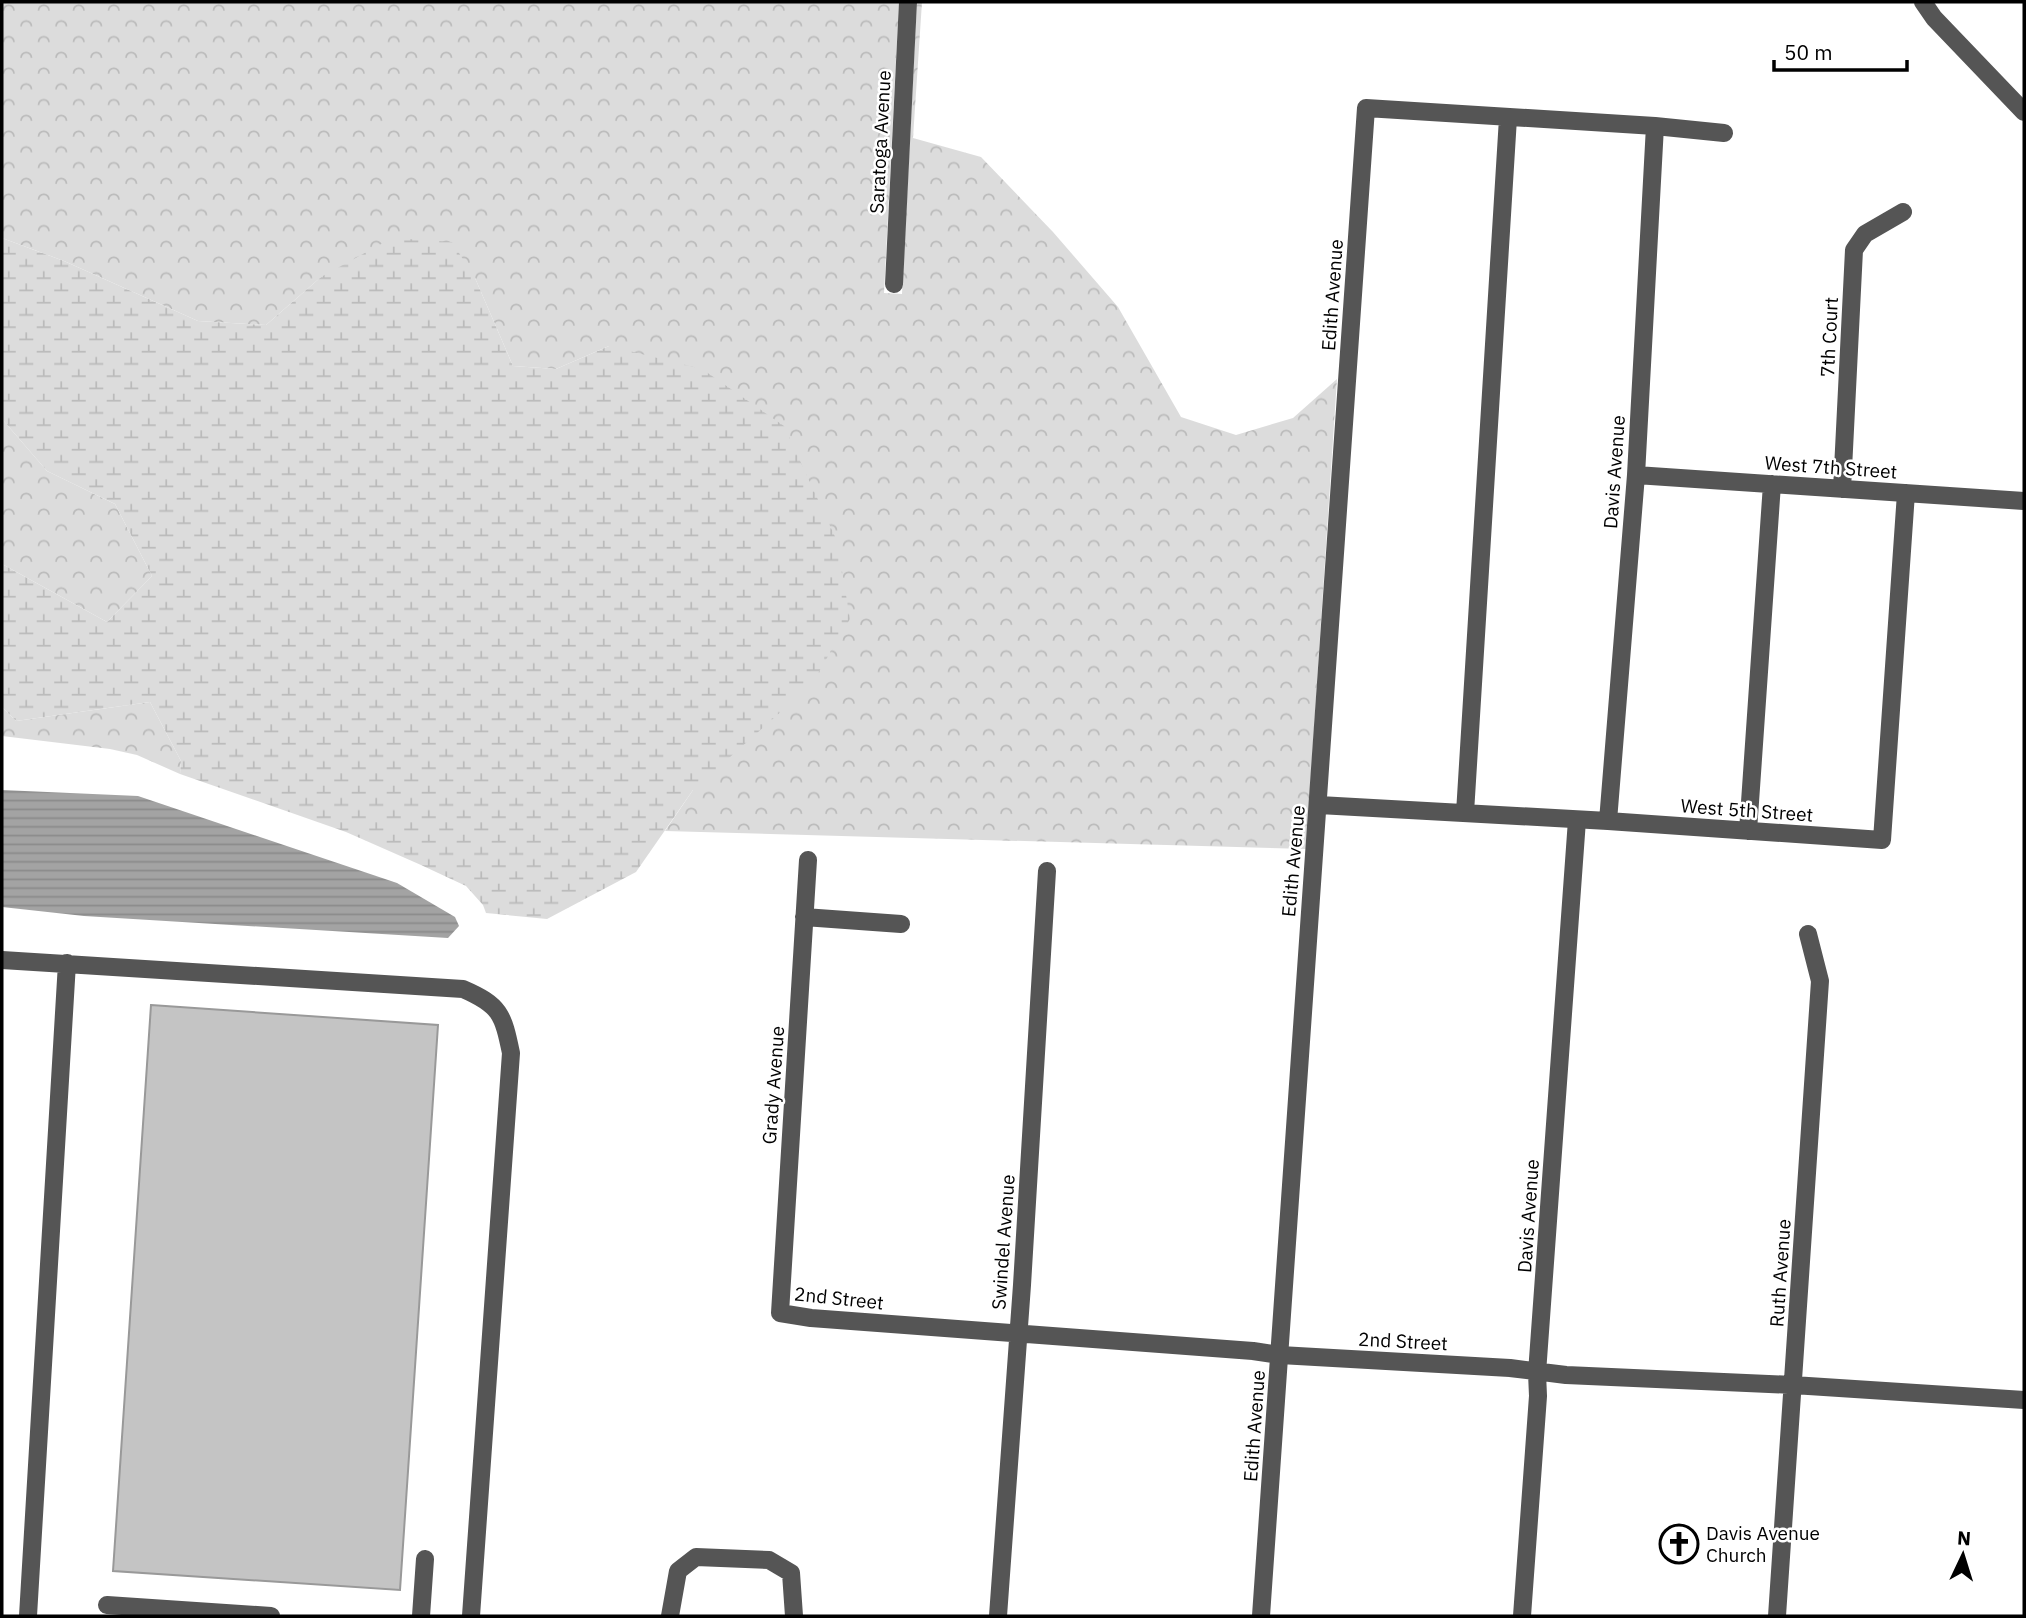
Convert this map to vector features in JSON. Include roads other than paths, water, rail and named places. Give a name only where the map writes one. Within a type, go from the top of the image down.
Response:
[{"type":"street","name":"Saratoga Avenue","points":[[894,284],[908,2]]},
{"type":"street","points":[[1923,2],[1934,18],[2024,112]]},
{"type":"street","name":"Edith Avenue","points":[[1261,1616],[1366,108],[1508,118]]},
{"type":"street","points":[[1465,813],[1508,118],[1655,126],[1724,133]]},
{"type":"street","name":"Davis Avenue","points":[[1608,821],[1636,475],[1655,126]]},
{"type":"street","name":"7th Court","points":[[1842,489],[1854,250],[1865,234],[1903,212]]},
{"type":"street","name":"West 7th Street","points":[[1636,475],[2024,501]]},
{"type":"street","points":[[1748,831],[1772,484]]},
{"type":"street","name":"West 5th Street","points":[[1577,820],[1882,840],[1906,493]]},
{"type":"street","points":[[1319,805],[1577,820]]},
{"type":"street","name":"Davis Avenue","points":[[1522,1616],[1577,820]]},
{"type":"street","name":"Grady Avenue","points":[[780,1312],[808,860]]},
{"type":"street","name":"Swindel Avenue","points":[[998,1616],[1047,871]]},
{"type":"street","points":[[804,917],[901,924]]},
{"type":"street","name":"Ruth Avenue","points":[[1777,1616],[1820,981],[1808,933]]},
{"type":"street","points":[[2,960],[463,989],[488,1000],[505,1023],[511,1053],[471,1616]]},
{"type":"street","points":[[28,1616],[67,964]]},
{"type":"street","name":"2nd Street","points":[[780,1312],[811,1318],[1280,1355],[1510,1368],[1537,1373],[1793,1385],[2024,1400]]},
{"type":"street","points":[[670,1616],[678,1571],[696,1557],[769,1560],[791,1573],[794,1616]]},
{"type":"street","points":[[421,1616],[425,1559]]},
{"type":"street","points":[[107,1605],[271,1616]]},
{"type":"place","name":"Davis Avenue Church","points":[[1679,1544]]}]
